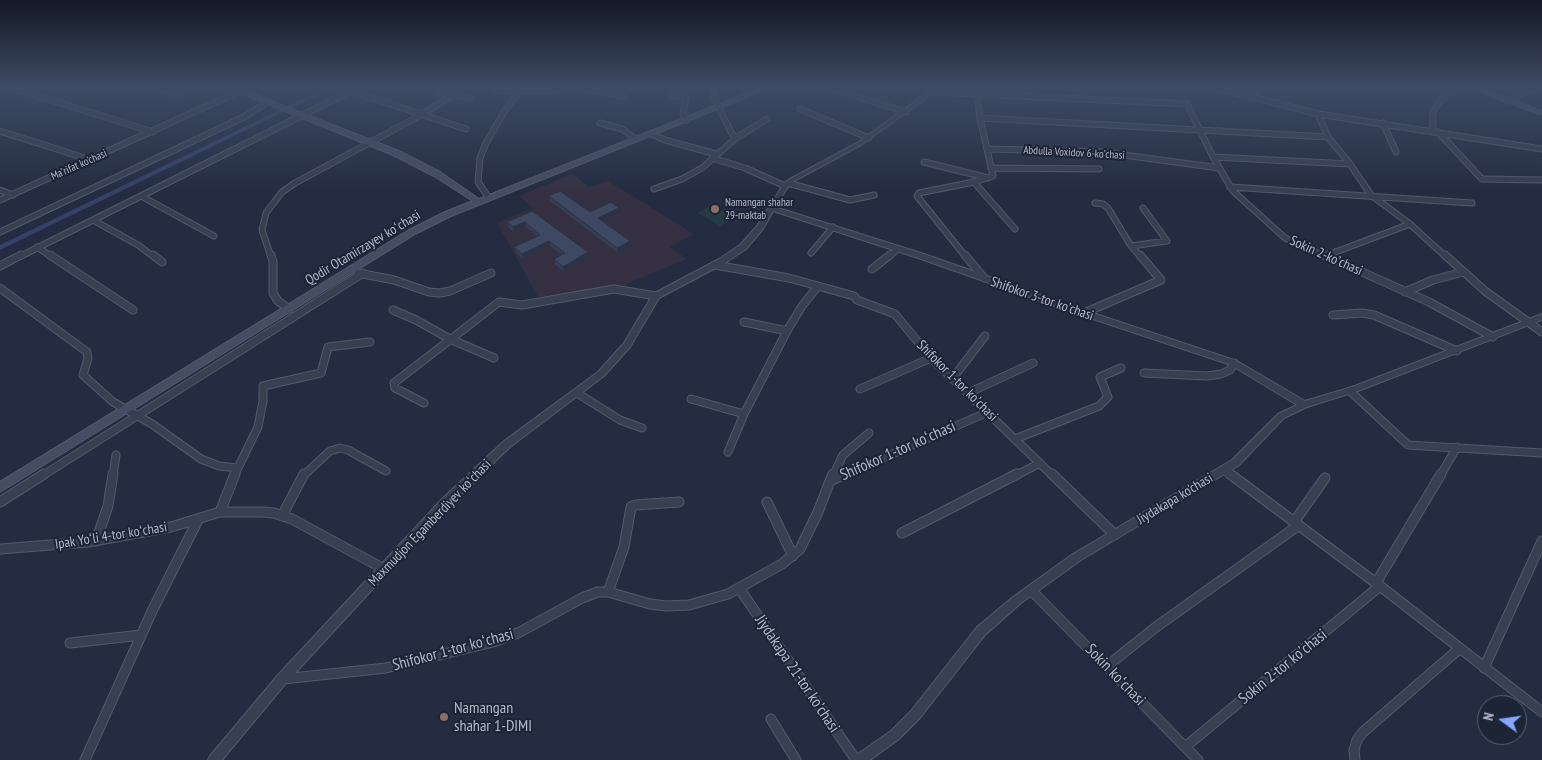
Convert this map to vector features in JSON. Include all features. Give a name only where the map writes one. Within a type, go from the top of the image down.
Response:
[{"type":"main road","points":[[320,122],[370,142],[437,174],[479,202]]},
{"type":"main road","name":"Qodir Otamirzayev koʻchasi","points":[[0,488],[412,232],[448,214],[681,122]]},
{"type":"street","points":[[122,122],[153,132]]},
{"type":"street","name":"Maʼrifat ko'chasi","points":[[0,200],[173,122]]},
{"type":"street","points":[[0,232],[232,122]]},
{"type":"street","points":[[0,266],[286,122]]},
{"type":"street","points":[[289,309],[278,301],[273,293],[274,262],[262,230],[266,213],[273,202],[288,188],[406,122]]},
{"type":"street","points":[[443,122],[466,130]]},
{"type":"street","points":[[489,198],[478,182],[480,158],[498,122]]},
{"type":"street","points":[[726,122],[736,138]]},
{"type":"street","points":[[654,189],[691,174],[736,138],[761,122]]},
{"type":"street","points":[[832,122],[869,138]]},
{"type":"street","name":"Maxmudjon Egamberdiyev koʻchasi","points":[[214,760],[282,679],[446,502],[507,444],[601,374],[627,345],[656,296],[733,255],[750,240],[787,185],[869,138],[891,122]]},
{"type":"street","points":[[981,122],[993,176],[974,182],[919,193],[916,196],[984,278]]},
{"type":"street","points":[[1070,122],[1328,136]]},
{"type":"street","name":"Sokin 2-koʼchasi","points":[[1197,122],[1213,157],[1230,187],[1285,238],[1405,292],[1493,337]]},
{"type":"street","points":[[1322,122],[1328,136],[1350,164],[1371,196],[1410,224],[1463,272],[1528,324],[1542,332]]},
{"type":"street","points":[[1373,122],[1542,149]]},
{"type":"street","points":[[1435,122],[1436,132],[1482,179],[1542,180]]},
{"type":"street","points":[[600,123],[619,128],[636,140]]},
{"type":"street","points":[[1383,124],[1396,152]]},
{"type":"street","points":[[0,131],[91,160]]},
{"type":"street","points":[[651,134],[714,156],[787,185],[812,188],[854,200],[874,195]]},
{"type":"street","name":"Abdulla Voxidov 6-koʼchasi","points":[[988,148],[1102,152],[1219,168]]},
{"type":"street","points":[[1213,157],[1350,164]]},
{"type":"street","points":[[924,162],[988,178]]},
{"type":"street","points":[[991,168],[1099,169]]},
{"type":"street","points":[[974,182],[1015,229]]},
{"type":"street","points":[[1230,187],[1472,202]]},
{"type":"street","points":[[0,190],[13,195]]},
{"type":"street","points":[[141,196],[214,236]]},
{"type":"street","points":[[1084,313],[1161,280],[1131,246],[1108,208],[1104,204],[1095,203]]},
{"type":"street","points":[[1131,246],[1167,241],[1143,208]]},
{"type":"street","name":"Shifokor 3-tor koʼchasi","points":[[772,209],[898,248],[1234,363],[1304,405]]},
{"type":"street","points":[[93,220],[138,245],[162,262]]},
{"type":"street","points":[[1325,256],[1410,224]]},
{"type":"street","points":[[811,253],[833,227]]},
{"type":"street","points":[[37,247],[133,310]]},
{"type":"street","points":[[872,269],[898,248]]},
{"type":"street","name":"Shifokor 1-tor koʼchasi","points":[[715,265],[788,278],[818,286],[854,296],[857,300],[895,314],[931,358],[1115,535]]},
{"type":"street","points":[[348,271],[394,280],[429,292],[440,293],[450,291],[491,272]]},
{"type":"street","points":[[1405,292],[1433,280],[1463,272]]},
{"type":"street","points":[[0,502],[194,382],[363,273]]},
{"type":"street","points":[[728,452],[744,414],[787,331],[802,306],[818,286]]},
{"type":"street","points":[[0,288],[86,352],[88,358],[83,375],[114,402],[201,459],[219,466],[237,468]]},
{"type":"street","points":[[424,403],[394,388],[394,383],[500,302],[522,305],[614,289],[656,296]]},
{"type":"street","points":[[394,310],[450,339],[494,358]]},
{"type":"street","points":[[1333,315],[1362,313],[1374,315],[1457,351]]},
{"type":"street","points":[[277,317],[287,322]]},
{"type":"street","name":"Jiydakapa ko'chasi","points":[[858,760],[875,755],[928,701],[981,630],[1031,590],[1077,558],[1235,464],[1281,416],[1304,405],[1350,391],[1542,317]]},
{"type":"street","points":[[744,322],[787,331]]},
{"type":"street","points":[[953,378],[985,336]]},
{"type":"street","points":[[370,342],[328,347],[321,373],[264,385],[258,427],[237,468],[220,512],[268,513],[292,519],[384,569]]},
{"type":"street","points":[[230,346],[239,353]]},
{"type":"street","points":[[860,389],[931,358]]},
{"type":"street","points":[[968,393],[1032,363]]},
{"type":"street","points":[[1144,374],[1207,376],[1226,372],[1230,370],[1234,363]]},
{"type":"street","points":[[1015,439],[1100,406],[1108,397],[1100,377],[1121,368]]},
{"type":"street","points":[[184,375],[194,382]]},
{"type":"street","points":[[1350,391],[1408,445],[1542,453]]},
{"type":"street","points":[[577,393],[620,420],[642,428]]},
{"type":"street","points":[[691,399],[744,414]]},
{"type":"street","name":"Shifokor 1-tor koʻchasi","points":[[282,679],[386,668],[448,654],[518,633],[582,598],[598,592],[608,592],[650,604],[674,606],[705,602],[739,588],[793,556],[800,549],[808,534],[830,481],[988,412]]},
{"type":"street","points":[[830,481],[843,455],[869,433]]},
{"type":"street","name":"Sokin 2-tor koʼchasi","points":[[1185,747],[1378,585],[1457,447]]},
{"type":"street","points":[[282,516],[303,475],[330,451],[340,448],[348,450],[386,471]]},
{"type":"street","points":[[96,540],[108,506],[116,455]]},
{"type":"street","points":[[902,533],[1040,462]]},
{"type":"street","points":[[1224,470],[1378,585],[1542,712]]},
{"type":"street","points":[[1107,666],[1156,627],[1296,523],[1325,478]]},
{"type":"street","points":[[608,592],[621,556],[632,506],[679,502]]},
{"type":"street","points":[[767,502],[793,556]]},
{"type":"street","name":"Ipak Yoʻli 4-tor koʻchasi","points":[[0,549],[96,540],[172,527],[220,512]]},
{"type":"street","points":[[85,760],[198,520]]},
{"type":"street","points":[[1484,668],[1542,541]]},
{"type":"street","name":"Jiydakapa 21-tor koʼchasi","points":[[739,588],[858,760]]},
{"type":"street","name":"Sokin koʻchasi","points":[[1031,590],[1198,760]]},
{"type":"street","points":[[70,643],[142,636]]},
{"type":"street","points":[[1354,760],[1357,740],[1363,732],[1459,649]]},
{"type":"street","points":[[771,720],[796,760]]},
{"type":"shaded area","points":[[572,174],[589,187],[608,181],[694,234],[670,247],[687,259],[624,285],[538,297],[497,223],[533,208],[519,196]]},
{"type":"shaded area","points":[[712,205],[734,218],[720,226],[697,213]]},
{"type":"building","points":[[560,191],[590,212],[611,202],[619,208],[598,218],[630,241],[617,248],[549,196]]},
{"type":"building","points":[[532,211],[588,252],[563,267],[554,259],[565,253],[549,241],[522,254],[514,247],[540,235],[525,222],[513,227],[507,222]]},
{"type":"waterway","points":[[0,248],[259,122]]},
{"type":"place","name":"Namangan shahar 29-maktab","points":[[715,209]]},
{"type":"place","name":"Namangan shahar 1-DIMI","points":[[444,717]]}]
